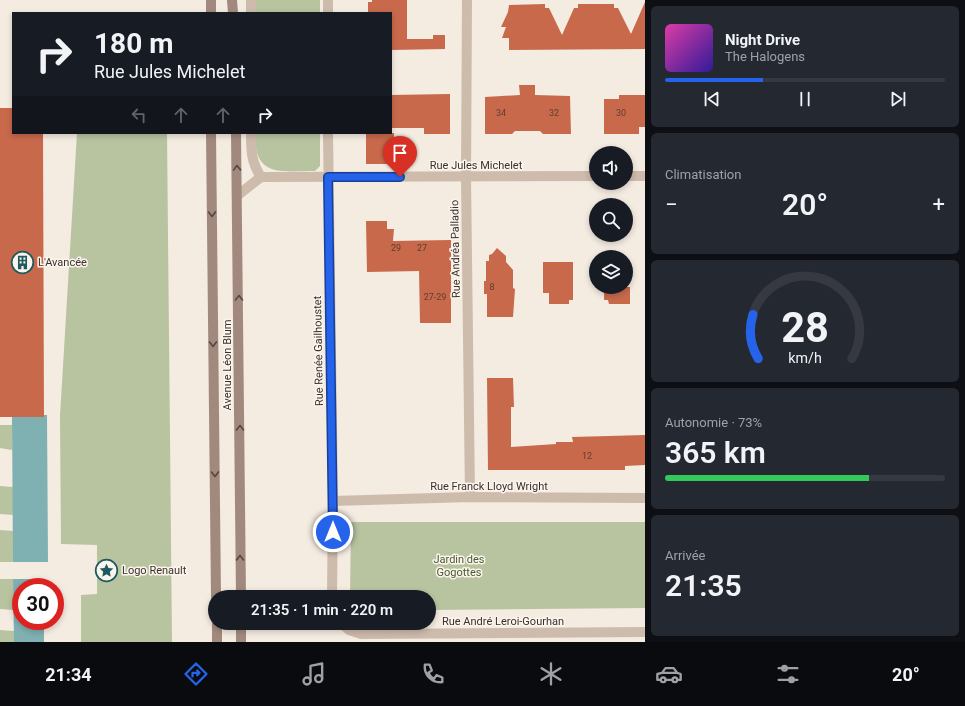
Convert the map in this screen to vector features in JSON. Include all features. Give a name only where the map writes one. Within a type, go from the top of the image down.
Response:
[{"type":"main road","points":[[211,0],[211,12]]},
{"type":"main road","points":[[232,0],[233,12]]},
{"type":"main road","name":"Avenue Léon Blum","points":[[211,134],[216,590]]},
{"type":"main road","name":"Avenue Léon Blum","points":[[236,134],[238,195],[241,590]]},
{"type":"main road","points":[[217,630],[217,642]]},
{"type":"main road","points":[[241,630],[241,642]]},
{"type":"street","points":[[251,0],[251,12]]},
{"type":"street","points":[[328,0],[328,12]]},
{"type":"street","name":"Rue Andréa Palladio","points":[[467,0],[466,177],[470,497]]},
{"type":"street","points":[[238,195],[261,177],[254,166],[251,156],[251,134]]},
{"type":"street","name":"Rue Renée Gailhoustet","points":[[328,134],[333,501],[332,590]]},
{"type":"street","name":"Rue Jules Michelet","points":[[261,177],[589,176]]},
{"type":"street","points":[[633,176],[645,176]]},
{"type":"street","name":"Rue Franck Lloyd Wright","points":[[333,501],[470,497],[645,498]]},
{"type":"street","name":"Rue André Leroi-Gourhan","points":[[352,630],[356,633],[472,638],[645,632]]},
{"type":"green space","points":[[256,0],[320,0],[320,12],[255,12]]},
{"type":"green space","points":[[77,134],[167,134],[172,642],[81,642],[81,595],[97,594],[97,545],[61,544],[60,416]]},
{"type":"green space","points":[[255,134],[320,134],[320,166],[315,171],[280,171],[272,169],[264,165],[259,158],[256,148]]},
{"type":"green space","points":[[0,425],[12,425],[12,450],[0,448]]},
{"type":"green space","points":[[0,486],[13,487],[13,515],[0,514]]},
{"type":"green space","name":"Jardin des Gogottes","points":[[351,522],[645,522],[645,608],[436,610],[436,590],[350,590]]},
{"type":"green space","points":[[0,530],[13,531],[13,562],[0,562]]},
{"type":"green space","points":[[0,579],[12,579],[12,610],[0,609]]},
{"type":"green space","points":[[0,630],[14,631],[14,642],[0,642]]},
{"type":"water","points":[[44,415],[47,415],[48,562],[13,562],[12,417],[44,417]]},
{"type":"water","points":[[14,630],[44,630],[44,642],[14,642]]},
{"type":"building","points":[[372,0],[407,0],[407,39],[433,39],[433,35],[445,35],[445,49],[392,50],[392,12],[368,12],[368,2],[372,2]]},
{"type":"building","points":[[645,2],[645,49],[509,50],[509,38],[502,38],[506,27],[501,27],[508,12],[509,5],[545,4],[545,8],[549,8],[562,35],[574,8],[578,8],[578,4],[614,4],[614,8],[618,8],[631,34]]},
{"type":"building","points":[[519,85],[535,85],[535,95],[570,96],[571,134],[543,134],[540,131],[515,131],[512,134],[485,134],[485,97],[520,95]]},
{"type":"building","points":[[450,94],[450,134],[424,134],[424,128],[392,128],[392,95]]},
{"type":"building","points":[[619,95],[645,95],[645,127],[639,127],[639,134],[604,134],[604,99],[619,99]]},
{"type":"building","name":"L'Avancée","points":[[0,108],[12,108],[12,134],[43,134],[44,417],[0,417]]},
{"type":"building","points":[[394,133],[394,154],[387,154],[387,164],[366,164],[366,134]]},
{"type":"building","points":[[366,221],[387,221],[387,229],[394,229],[393,241],[451,240],[451,323],[420,323],[419,271],[367,272]]},
{"type":"building","points":[[497,248],[506,256],[506,262],[513,270],[513,288],[515,289],[513,317],[487,317],[487,294],[484,294],[484,281],[486,281],[486,261],[489,261],[489,255],[492,254]]},
{"type":"building","points":[[543,262],[573,262],[573,300],[569,300],[569,304],[549,304],[549,293],[543,293]]},
{"type":"building","points":[[604,294],[630,294],[630,304],[609,304],[608,300],[604,300]]},
{"type":"building","points":[[487,378],[513,378],[514,407],[511,407],[511,447],[556,444],[556,442],[573,442],[572,437],[645,435],[645,465],[625,466],[625,470],[488,470]]},
{"type":"place","name":"L'Avancée","points":[[22,262]]},
{"type":"place","name":"Logo Renault","points":[[107,570]]},
{"type":"route","points":[[333,532],[328,177],[400,177]]}]
